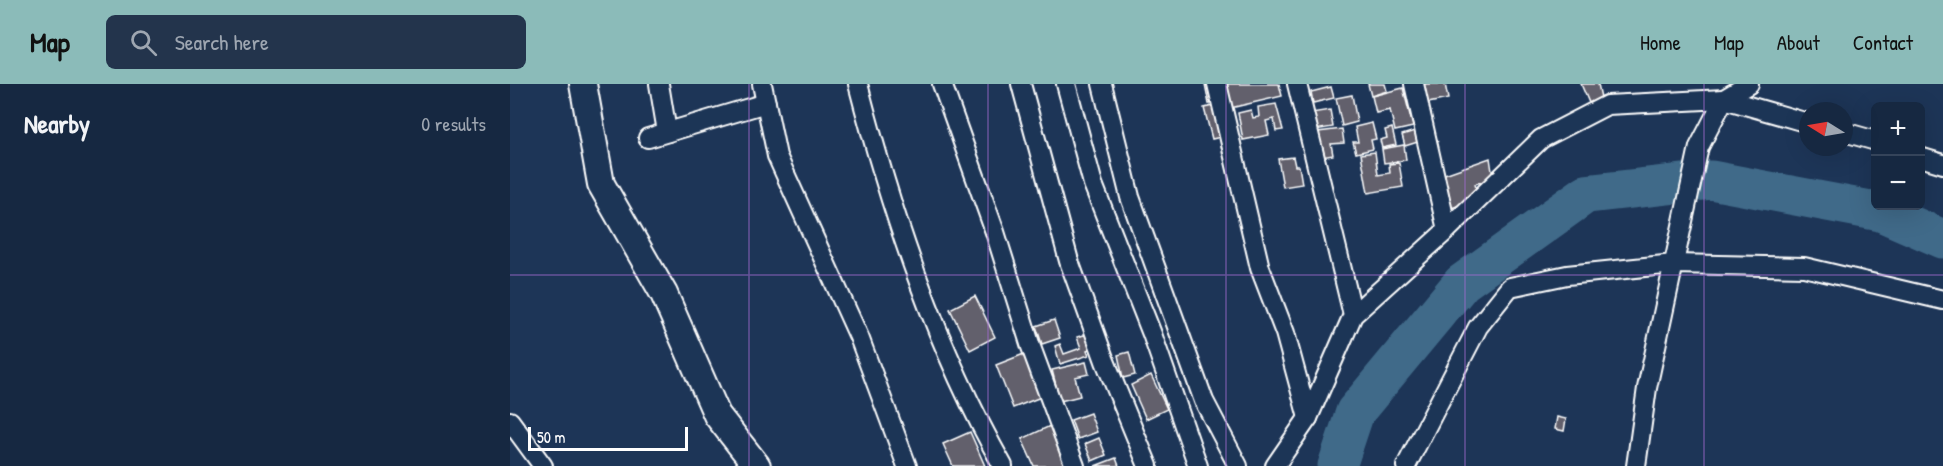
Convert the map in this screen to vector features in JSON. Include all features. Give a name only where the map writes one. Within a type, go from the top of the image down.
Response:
[{"type":"main road","points":[[584,84],[601,184],[664,294],[717,415],[757,466]]},
{"type":"street","points":[[659,84],[668,132]]},
{"type":"street","points":[[762,84],[777,156],[859,337],[907,466]]},
{"type":"street","points":[[858,84],[871,133],[924,295],[986,436],[1003,466]]},
{"type":"street","points":[[942,84],[995,232],[1031,347],[1075,466]]},
{"type":"street","points":[[1021,84],[1069,261],[1105,362],[1148,466]]},
{"type":"street","points":[[1066,84],[1093,183],[1152,334],[1198,466]]},
{"type":"street","points":[[1102,84],[1130,197],[1204,401],[1238,466]]},
{"type":"street","points":[[1216,84],[1260,268],[1285,333],[1308,418]]},
{"type":"street","points":[[1297,84],[1353,315]]},
{"type":"street","points":[[1414,84],[1447,230]]},
{"type":"street","points":[[1636,466],[1647,388],[1699,147],[1724,99],[1749,84]]},
{"type":"street","points":[[1275,466],[1308,418],[1353,315],[1447,230],[1541,139],[1607,105],[1724,99],[1799,120]]},
{"type":"street","points":[[648,138],[766,103]]},
{"type":"street","points":[[1853,135],[1871,140]]},
{"type":"street","points":[[1925,159],[1943,164]]},
{"type":"street","points":[[1406,466],[1478,327],[1510,287],[1567,276],[1675,262],[1804,267],[1943,300]]},
{"type":"street","points":[[510,421],[543,466]]},
{"type":"building","points":[[1205,84],[1215,84],[1219,102],[1209,104]]},
{"type":"building","points":[[1220,84],[1279,84],[1282,96],[1226,109]]},
{"type":"building","points":[[1368,84],[1385,84],[1387,91],[1371,96]]},
{"type":"building","points":[[1424,84],[1445,84],[1448,99],[1428,103]]},
{"type":"building","points":[[1581,84],[1598,84],[1602,102],[1590,105]]},
{"type":"building","points":[[1331,87],[1334,98],[1313,103],[1311,92]]},
{"type":"building","points":[[1403,88],[1413,127],[1395,131],[1390,110],[1376,113],[1372,96]]},
{"type":"building","points":[[1352,95],[1357,122],[1342,126],[1336,98]]},
{"type":"building","points":[[1276,104],[1283,130],[1276,131],[1274,119],[1266,121],[1269,135],[1243,140],[1238,113],[1251,110],[1253,118],[1259,117],[1258,107]]},
{"type":"building","points":[[1213,106],[1221,137],[1212,139],[1204,108]]},
{"type":"building","points":[[1330,110],[1333,127],[1315,130],[1311,113]]},
{"type":"building","points":[[1372,123],[1376,139],[1371,140],[1373,149],[1356,153],[1353,142],[1358,142],[1355,127]]},
{"type":"building","points":[[1392,128],[1396,145],[1382,148],[1380,140],[1387,138],[1385,130]]},
{"type":"building","points":[[1342,129],[1344,143],[1331,144],[1333,155],[1322,157],[1318,132]]},
{"type":"building","points":[[1421,129],[1424,140],[1405,146],[1402,135]]},
{"type":"building","points":[[1404,145],[1406,160],[1384,163],[1382,149]]},
{"type":"building","points":[[1375,152],[1378,175],[1390,173],[1389,164],[1399,163],[1403,187],[1368,193],[1361,154]]},
{"type":"building","points":[[1293,157],[1295,166],[1299,166],[1302,184],[1283,187],[1278,159]]},
{"type":"building","points":[[1490,158],[1493,178],[1475,184],[1477,193],[1469,195],[1471,201],[1446,210],[1439,176]]},
{"type":"building","points":[[975,296],[995,337],[970,350],[950,309]]},
{"type":"building","points":[[1054,320],[1060,338],[1042,344],[1036,326]]},
{"type":"building","points":[[1091,333],[1096,347],[1087,350],[1089,355],[1060,364],[1055,346],[1060,344],[1064,354],[1081,348],[1077,337]]},
{"type":"building","points":[[1029,352],[1046,395],[1013,408],[996,365]]},
{"type":"building","points":[[1129,352],[1135,375],[1123,378],[1118,355]]},
{"type":"building","points":[[1086,362],[1089,374],[1075,377],[1080,396],[1060,401],[1052,370]]},
{"type":"building","points":[[1151,375],[1167,409],[1146,419],[1131,385]]},
{"type":"building","points":[[1090,413],[1097,432],[1078,439],[1071,420]]},
{"type":"building","points":[[1557,417],[1566,419],[1564,431],[1555,429]]},
{"type":"building","points":[[1050,426],[1068,466],[1034,466],[1022,439]]},
{"type":"building","points":[[970,432],[985,466],[953,466],[943,444]]},
{"type":"building","points":[[1099,438],[1106,455],[1092,461],[1085,444]]},
{"type":"building","points":[[1116,458],[1119,466],[1095,466]]},
{"type":"waterway","points":[[1337,466],[1355,412],[1462,283],[1586,194],[1711,180],[1881,212],[1943,239]]}]
